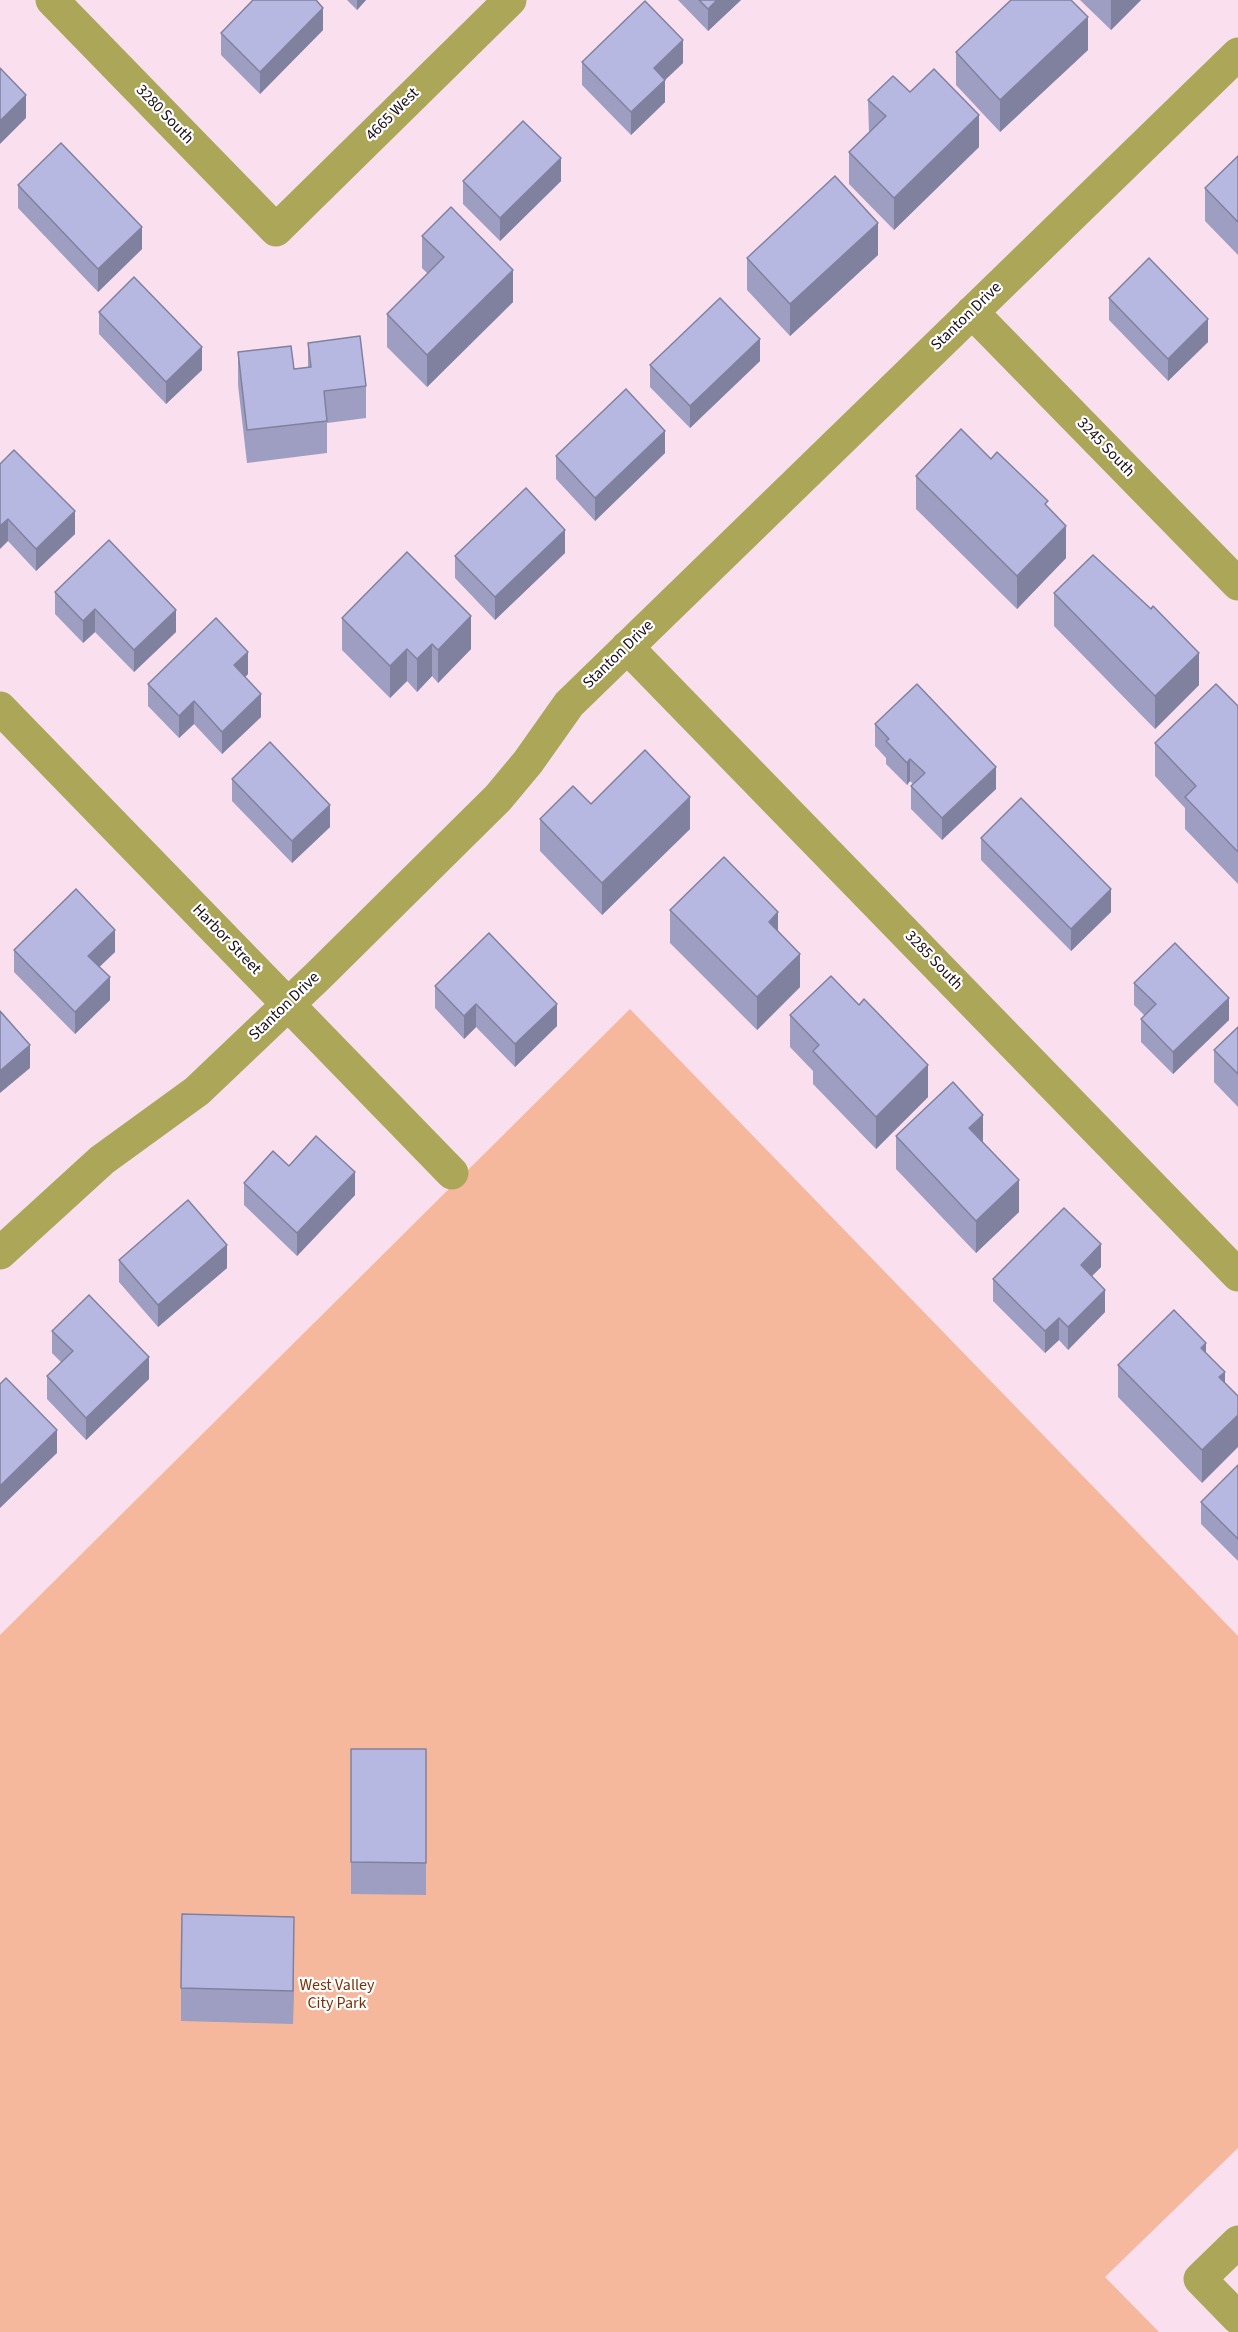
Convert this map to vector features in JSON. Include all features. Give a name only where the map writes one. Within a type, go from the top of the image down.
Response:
[{"type":"street","name":"3280 South","points":[[52,0],[276,230]]},
{"type":"street","name":"4665 West","points":[[276,230],[510,0]]},
{"type":"street","name":"Stanton Drive","points":[[0,1253],[102,1160],[196,1091],[288,1004],[498,798],[528,762],[569,704],[1238,54]]},
{"type":"street","name":"3245 South","points":[[972,312],[1238,584]]},
{"type":"street","name":"3285 South","points":[[627,647],[1238,1275]]},
{"type":"street","name":"Harbor Street","points":[[0,708],[452,1173]]},
{"type":"street","points":[[1238,2242],[1200,2279],[1238,2318]]},
{"type":"green space","name":"West Valley City Park","points":[[630,1009],[1238,1636],[1238,2148],[1105,2277],[1159,2332],[0,2332],[0,1635]]},
{"type":"building","points":[[253,0],[316,0],[323,8],[260,72],[221,33]]},
{"type":"building","points":[[699,0],[717,0],[708,9]]},
{"type":"building","points":[[1011,0],[1071,0],[1088,17],[1000,100],[956,52]]},
{"type":"building","points":[[645,1],[683,40],[654,68],[665,80],[631,112],[582,62]]},
{"type":"building","points":[[0,68],[26,95],[0,121]]},
{"type":"building","points":[[934,69],[979,115],[894,198],[849,152],[886,116],[868,100],[893,76],[910,92]]},
{"type":"building","points":[[523,121],[561,158],[500,218],[463,181]]},
{"type":"building","points":[[61,143],[142,227],[98,269],[18,185]]},
{"type":"building","points":[[1238,156],[1238,222],[1205,188]]},
{"type":"building","points":[[835,176],[878,223],[790,304],[747,258]]},
{"type":"building","points":[[451,207],[513,270],[427,355],[387,314],[444,257],[422,236]]},
{"type":"building","points":[[1149,258],[1208,319],[1168,359],[1109,298]]},
{"type":"building","points":[[134,277],[202,347],[166,382],[99,312]]},
{"type":"building","points":[[720,298],[760,339],[690,406],[650,365]]},
{"type":"building","points":[[360,336],[366,386],[324,391],[327,421],[247,430],[238,352],[291,346],[294,369],[311,367],[308,343]]},
{"type":"building","points":[[626,389],[665,431],[595,498],[556,456]]},
{"type":"building","points":[[961,429],[991,459],[997,452],[1048,501],[1045,504],[1066,526],[1017,576],[916,476]]},
{"type":"building","points":[[14,450],[75,511],[36,549],[8,519],[0,526],[0,464]]},
{"type":"building","points":[[526,488],[565,530],[495,597],[455,556]]},
{"type":"building","points":[[109,540],[176,610],[134,650],[95,609],[83,621],[55,592]]},
{"type":"building","points":[[407,552],[471,616],[438,650],[432,644],[417,659],[407,649],[390,666],[342,618]]},
{"type":"building","points":[[1093,555],[1151,609],[1153,606],[1199,653],[1155,696],[1054,593]]},
{"type":"building","points":[[216,618],[248,652],[234,665],[261,694],[222,732],[194,701],[179,716],[148,684]]},
{"type":"building","points":[[917,684],[996,767],[942,818],[911,786],[925,773],[910,759],[907,763],[886,741],[889,739],[875,724]]},
{"type":"building","points":[[1216,684],[1238,706],[1238,852],[1185,797],[1196,786],[1155,743]]},
{"type":"building","points":[[270,742],[330,805],[292,841],[232,779]]},
{"type":"building","points":[[645,750],[690,797],[602,883],[540,819],[573,786],[591,804]]},
{"type":"building","points":[[1021,798],[1111,889],[1071,929],[981,838]]},
{"type":"building","points":[[724,857],[778,912],[769,922],[800,954],[757,997],[670,910]]},
{"type":"building","points":[[76,889],[115,930],[88,956],[110,977],[75,1012],[14,950]]},
{"type":"building","points":[[489,933],[557,1004],[515,1044],[476,1004],[464,1016],[435,986]]},
{"type":"building","points":[[1175,943],[1229,998],[1173,1052],[1141,1019],[1156,1004],[1134,983]]},
{"type":"building","points":[[831,976],[859,1005],[864,999],[928,1065],[876,1117],[813,1051],[819,1045],[790,1015]]},
{"type":"building","points":[[0,1011],[30,1045],[0,1071]]},
{"type":"building","points":[[1238,1027],[1238,1074],[1214,1050]]},
{"type":"building","points":[[953,1082],[983,1115],[969,1128],[1019,1180],[976,1221],[896,1136]]},
{"type":"building","points":[[316,1136],[355,1172],[297,1233],[244,1183],[273,1151],[289,1166]]},
{"type":"building","points":[[188,1200],[227,1245],[158,1305],[119,1260]]},
{"type":"building","points":[[1064,1208],[1101,1244],[1081,1265],[1105,1290],[1068,1327],[1059,1318],[1045,1331],[993,1279]]},
{"type":"building","points":[[89,1295],[149,1357],[86,1418],[47,1376],[73,1351],[52,1331]]},
{"type":"building","points":[[1174,1310],[1206,1343],[1201,1348],[1225,1372],[1219,1377],[1238,1396],[1238,1415],[1202,1450],[1118,1365]]},
{"type":"building","points":[[6,1378],[57,1430],[0,1486],[0,1384]]},
{"type":"building","points":[[1238,1465],[1238,1539],[1201,1502]]},
{"type":"building","points":[[351,1749],[426,1749],[426,1863],[351,1862]]},
{"type":"building","points":[[182,1914],[294,1917],[293,1991],[181,1988]]}]
